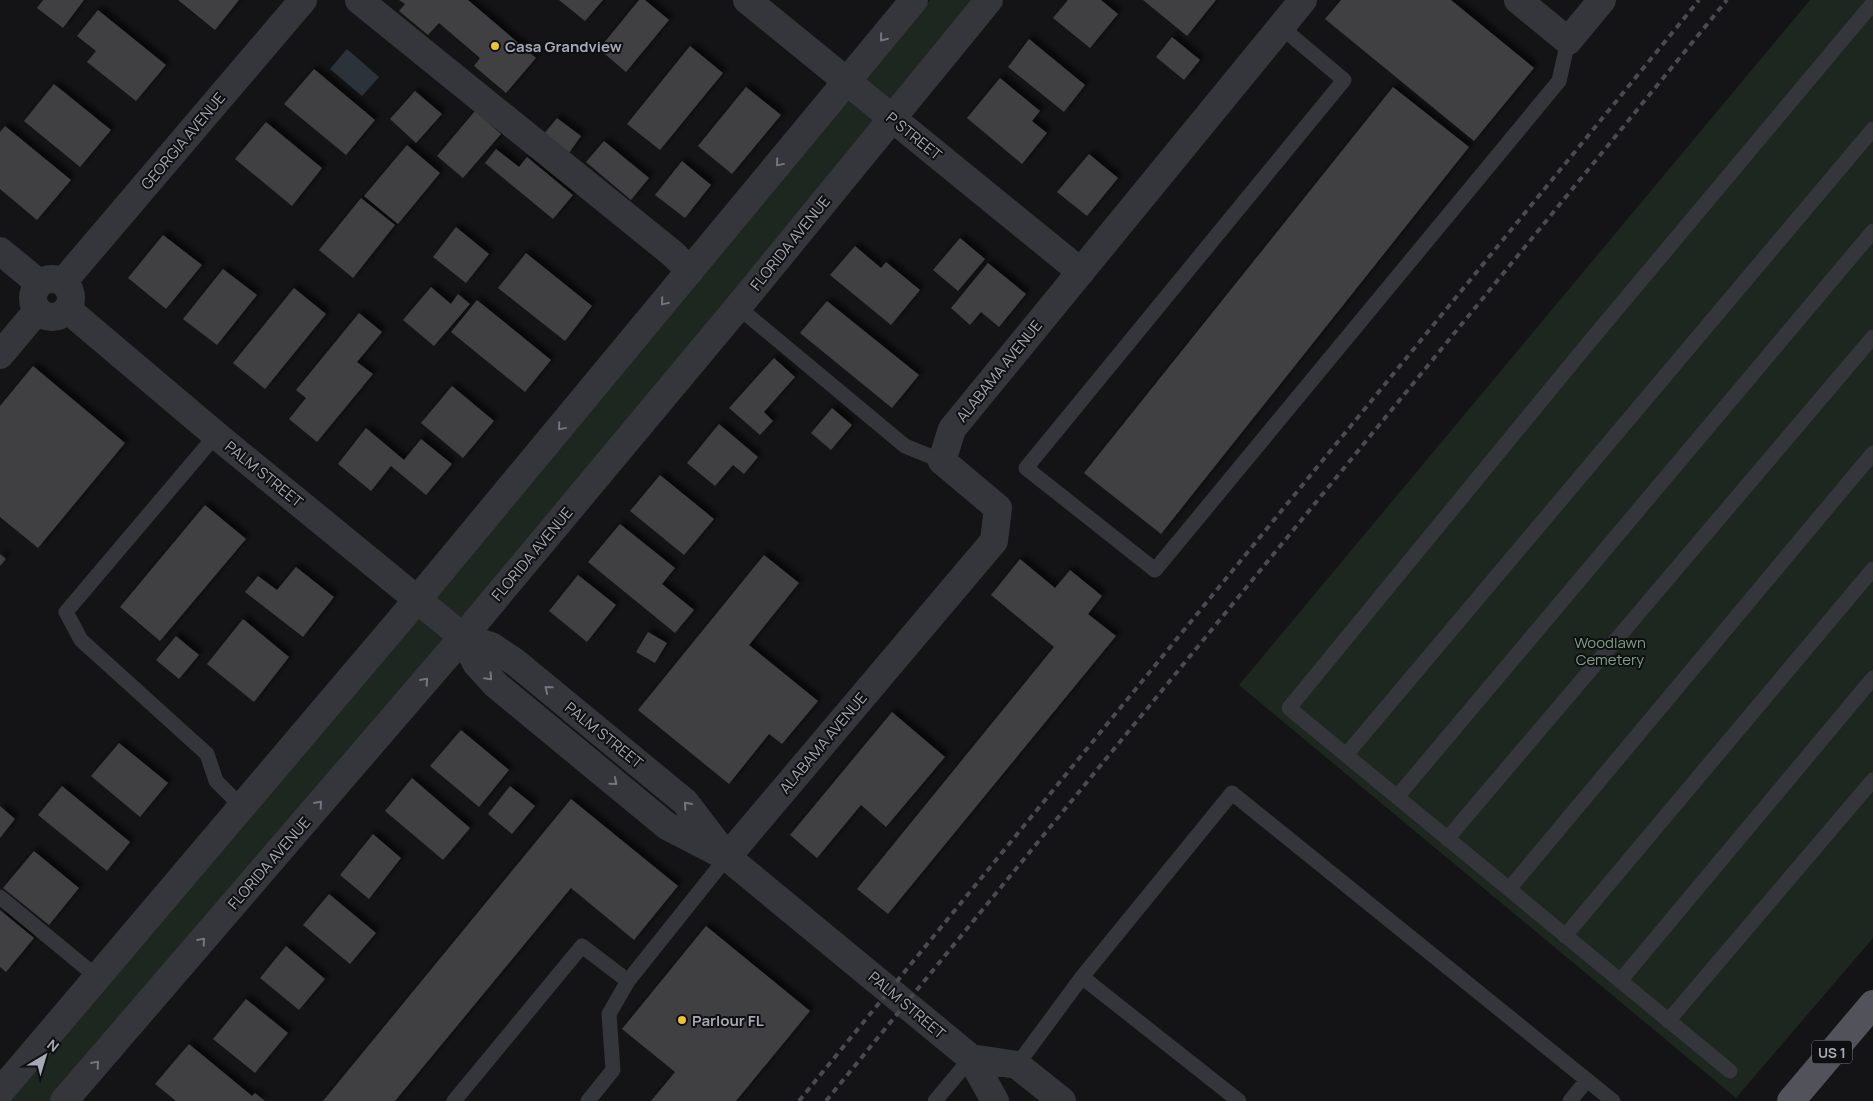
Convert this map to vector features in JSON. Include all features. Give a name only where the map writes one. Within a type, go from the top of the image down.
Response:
[{"type":"main road","name":"US 1","points":[[1791,1101],[1873,1004]]},
{"type":"street","name":"GEORGIA AVENUE","points":[[51,283],[302,0]]},
{"type":"street","points":[[359,0],[665,248],[690,271]]},
{"type":"street","name":"P STREET","points":[[747,0],[1081,272]]},
{"type":"street","points":[[0,1092],[417,600],[914,0]]},
{"type":"street","name":"FLORIDA AVENUE","points":[[64,1101],[463,637],[738,307],[989,0]]},
{"type":"street","name":"ALABAMA AVENUE","points":[[727,857],[994,541],[998,508],[942,461],[952,429],[1303,0]]},
{"type":"street","points":[[1518,0],[1568,41],[1602,0]]},
{"type":"street","points":[[0,251],[51,283],[70,291],[70,303],[67,309],[63,313],[47,317],[37,311],[32,300],[32,294],[51,283]]},
{"type":"street","name":"PALM STREET","points":[[67,309],[216,435],[463,637],[476,663],[496,685],[667,826],[727,857],[971,1058],[995,1101]]},
{"type":"street","points":[[0,355],[37,311]]},
{"type":"street","points":[[971,1058],[1017,1065],[1062,1101]]},
{"type":"lane","points":[[1730,1071],[1289,708],[1586,346],[1873,3]]},
{"type":"lane","points":[[1281,27],[1344,80],[1026,468],[1155,570],[1559,81],[1568,41]]},
{"type":"lane","points":[[1346,755],[1873,129]]},
{"type":"lane","points":[[1397,797],[1873,231]]},
{"type":"lane","points":[[738,307],[905,446],[942,461]]},
{"type":"lane","points":[[1447,839],[1873,337]]},
{"type":"lane","points":[[216,435],[66,612],[81,640],[207,754],[216,781],[242,807]]},
{"type":"lane","points":[[1508,890],[1873,453]]},
{"type":"lane","points":[[1565,936],[1873,568]]},
{"type":"lane","points":[[1620,981],[1873,678]]},
{"type":"lane","points":[[1668,1021],[1873,780]]},
{"type":"lane","points":[[1017,1065],[1082,977],[1232,793],[1613,1101]]},
{"type":"lane","points":[[588,1101],[613,1070],[609,1014],[628,981],[727,857]]},
{"type":"lane","points":[[0,897],[97,977]]},
{"type":"lane","points":[[454,1101],[582,946],[628,981]]},
{"type":"lane","points":[[1082,977],[1239,1101]]},
{"type":"lane","points":[[935,1101],[971,1058]]},
{"type":"lane","points":[[1571,1101],[1588,1080]]},
{"type":"green space","points":[[930,0],[974,0],[488,588],[50,1101],[8,1101],[816,140]]},
{"type":"green space","name":"Woodlawn Cemetery","points":[[1810,0],[1873,0],[1873,938],[1736,1098],[1239,685]]},
{"type":"shaded area","points":[[347,49],[379,77],[362,96],[330,69]]},
{"type":"building","points":[[43,0],[84,0],[63,28],[37,8]]},
{"type":"building","points":[[178,0],[239,0],[215,30]]},
{"type":"building","name":"Casa Grandview","points":[[399,0],[468,0],[536,58],[506,93],[474,66],[480,58],[439,23],[428,35],[399,11],[405,4]]},
{"type":"building","points":[[559,0],[603,0],[585,21]]},
{"type":"building","points":[[639,0],[645,0],[669,20],[626,72],[599,49]]},
{"type":"building","points":[[1068,0],[1101,0],[1118,14],[1090,48],[1053,18]]},
{"type":"building","points":[[1143,0],[1216,0],[1187,36]]},
{"type":"building","points":[[1341,0],[1451,0],[1534,68],[1474,141],[1325,19]]},
{"type":"building","points":[[98,10],[166,65],[136,101],[87,62],[96,51],[77,36]]},
{"type":"building","points":[[1172,37],[1200,60],[1184,80],[1156,57]]},
{"type":"building","points":[[1029,39],[1085,85],[1064,112],[1008,67]]},
{"type":"building","points":[[690,46],[723,73],[660,150],[627,124]]},
{"type":"building","points":[[314,69],[375,120],[346,155],[284,104]]},
{"type":"building","points":[[1000,78],[1040,111],[1032,121],[1047,133],[1022,164],[967,118]]},
{"type":"building","points":[[54,84],[111,130],[80,167],[24,121]]},
{"type":"building","points":[[746,87],[781,115],[732,174],[698,146]]},
{"type":"building","points":[[1393,87],[1469,147],[1161,534],[1084,473]]},
{"type":"building","points":[[415,91],[442,114],[416,143],[390,119]]},
{"type":"building","points":[[475,111],[501,134],[463,178],[437,156]]},
{"type":"building","points":[[557,118],[581,136],[569,153],[544,134]]},
{"type":"building","points":[[266,122],[322,168],[292,206],[235,159]]},
{"type":"building","points":[[5,126],[71,180],[37,220],[0,189],[0,132]]},
{"type":"building","points":[[604,141],[649,178],[631,200],[586,162]]},
{"type":"building","points":[[407,145],[440,173],[398,224],[364,196]]},
{"type":"building","points":[[496,149],[519,167],[527,157],[573,195],[553,219],[485,163]]},
{"type":"building","points":[[1089,154],[1118,178],[1087,216],[1057,192]]},
{"type":"building","points":[[682,161],[711,185],[685,218],[655,195]]},
{"type":"building","points":[[361,198],[395,225],[353,278],[319,250]]},
{"type":"building","points":[[456,227],[489,254],[466,283],[433,257]]},
{"type":"building","points":[[163,235],[202,265],[166,309],[128,278]]},
{"type":"building","points":[[960,238],[985,259],[958,291],[933,270]]},
{"type":"building","points":[[855,246],[881,268],[886,262],[920,290],[891,325],[830,275]]},
{"type":"building","points":[[526,253],[592,306],[565,341],[498,288]]},
{"type":"building","points":[[988,263],[1026,294],[999,327],[981,312],[970,325],[951,308]]},
{"type":"building","points":[[223,269],[257,295],[217,345],[183,319]]},
{"type":"building","points":[[431,287],[451,304],[458,294],[470,304],[434,346],[403,320]]},
{"type":"building","points":[[294,288],[326,314],[265,389],[233,363]]},
{"type":"building","points":[[477,300],[551,360],[525,392],[451,332]]},
{"type":"building","points":[[827,301],[919,375],[892,408],[800,333]]},
{"type":"building","points":[[359,313],[382,332],[357,362],[373,374],[317,442],[289,419],[306,398],[296,390]]},
{"type":"building","points":[[774,358],[795,377],[764,412],[773,421],[760,435],[729,408]]},
{"type":"building","points":[[33,366],[125,443],[38,548],[0,517],[0,406]]},
{"type":"building","points":[[452,386],[494,421],[463,458],[421,423]]},
{"type":"building","points":[[832,408],[852,425],[831,450],[811,433]]},
{"type":"building","points":[[719,424],[758,457],[744,474],[733,465],[715,486],[687,463]]},
{"type":"building","points":[[366,428],[404,460],[421,439],[452,464],[426,495],[391,466],[371,491],[338,464]]},
{"type":"building","points":[[660,475],[714,519],[684,555],[630,511]]},
{"type":"building","points":[[205,505],[246,539],[160,641],[120,607]]},
{"type":"building","points":[[620,524],[675,568],[662,584],[694,610],[675,633],[588,562]]},
{"type":"building","points":[[0,554],[6,559],[0,566]]},
{"type":"building","points":[[764,555],[799,583],[749,645],[818,701],[782,744],[769,734],[729,784],[638,710]]},
{"type":"building","points":[[1020,559],[1055,588],[1070,570],[1102,596],[1088,614],[1116,636],[888,914],[857,889],[1054,647],[991,595]]},
{"type":"building","points":[[296,567],[334,597],[303,637],[245,592],[258,576],[277,590]]},
{"type":"building","points":[[578,575],[616,605],[587,642],[549,611]]},
{"type":"building","points":[[243,619],[289,657],[254,702],[207,664]]},
{"type":"building","points":[[648,632],[667,643],[655,663],[636,652]]},
{"type":"building","points":[[176,636],[199,655],[179,679],[156,660]]},
{"type":"building","points":[[892,712],[945,757],[886,827],[861,805],[817,858],[790,835]]},
{"type":"building","points":[[461,730],[509,770],[479,807],[430,766]]},
{"type":"building","points":[[119,743],[168,783],[140,817],[91,776]]},
{"type":"building","points":[[412,778],[470,828],[443,860],[385,811]]},
{"type":"building","points":[[62,786],[130,842],[107,871],[38,815]]},
{"type":"building","points":[[510,786],[535,806],[512,834],[488,814]]},
{"type":"building","points":[[571,799],[678,886],[634,940],[571,888],[395,1101],[323,1101]]},
{"type":"building","points":[[0,806],[15,819],[0,838]]},
{"type":"building","points":[[373,834],[401,858],[369,899],[340,875]]},
{"type":"building","points":[[34,851],[79,888],[49,925],[3,888]]},
{"type":"building","points":[[329,894],[376,933],[350,964],[303,925]]},
{"type":"building","points":[[0,910],[34,938],[6,972],[0,967]]},
{"type":"building","points":[[706,926],[810,1011],[736,1101],[651,1101],[675,1072],[622,1029]]},
{"type":"building","points":[[286,946],[325,979],[299,1010],[260,978]]},
{"type":"building","points":[[246,999],[288,1033],[255,1073],[213,1039]]},
{"type":"building","points":[[189,1044],[252,1096],[255,1093],[265,1101],[176,1101],[155,1084]]},
{"type":"railway","points":[[799,1101],[1699,0]]},
{"type":"railway","points":[[826,1101],[1727,0]]},
{"type":"place","name":"Casa Grandview","points":[[495,46]]},
{"type":"place","name":"Parlour FL","points":[[682,1020]]}]
